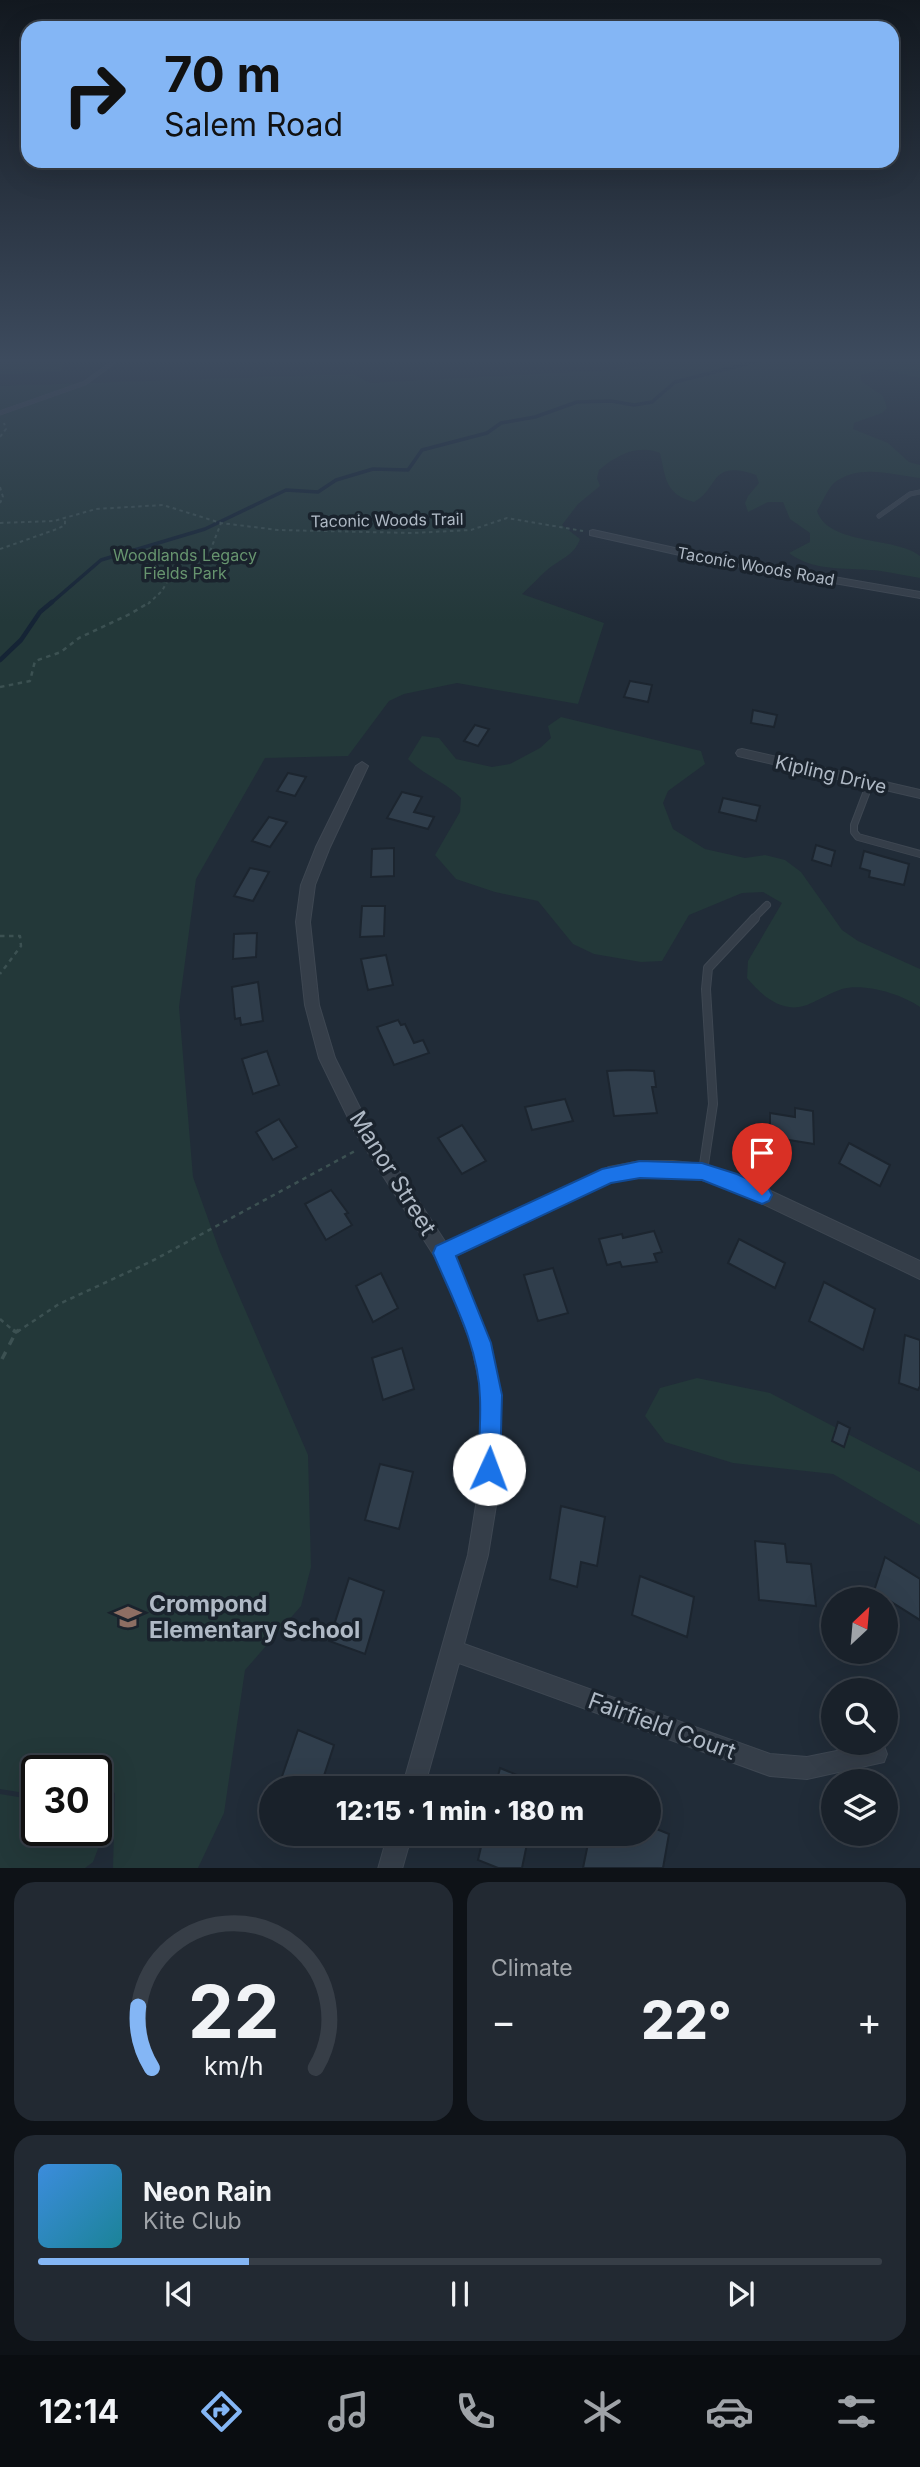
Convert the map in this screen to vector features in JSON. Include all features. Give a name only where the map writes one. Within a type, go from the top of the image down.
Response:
[{"type":"street","name":"Taconic Woods Road","points":[[593,533],[702,557],[920,595]]},
{"type":"street","name":"Kipling Drive","points":[[742,753],[920,794]]},
{"type":"street","name":"Manor Street","points":[[362,766],[323,847],[309,885],[303,922],[312,1005],[327,1058],[371,1142],[449,1263],[480,1343],[491,1395],[488,1493],[478,1555],[416,1776]]},
{"type":"street","points":[[443,1253],[609,1175],[640,1170],[702,1172],[737,1183],[920,1270]]},
{"type":"street","name":"Fairfield Court","points":[[452,1650],[770,1765],[807,1768],[871,1755]]},
{"type":"street","points":[[390,1868],[396,1846]]},
{"type":"lane","points":[[879,516],[910,494],[920,492]]},
{"type":"lane","points":[[870,783],[854,825],[854,832],[858,837],[920,854]]},
{"type":"lane","points":[[702,1172],[710,1146],[712,1117],[706,989],[708,968],[767,905]]},
{"type":"path","points":[[0,487],[3,497],[0,503]]},
{"type":"path","name":"Taconic Woods Trail","points":[[65,519],[96,509],[163,505],[221,523],[278,530],[412,533],[471,530],[507,518],[593,533]]},
{"type":"path","points":[[0,523],[65,519],[65,525],[57,530],[12,542],[0,550]]},
{"type":"path","points":[[0,687],[30,681],[35,661],[64,650],[81,636],[134,612],[164,591],[167,582],[185,575],[207,559],[221,523]]},
{"type":"path","points":[[0,936],[20,936],[21,946],[0,974]]},
{"type":"path","points":[[2,1359],[16,1332],[59,1304],[152,1261],[371,1142]]},
{"type":"path","points":[[0,1319],[16,1332]]},
{"type":"green space","name":"Woodlands Legacy Fields Park","points":[[0,448],[894,448],[909,462],[920,465],[920,478],[876,472],[854,473],[844,477],[834,483],[817,511],[824,522],[835,530],[895,545],[920,556],[920,578],[810,564],[789,553],[810,542],[810,533],[790,519],[783,502],[768,502],[748,512],[745,503],[759,483],[756,475],[730,470],[723,473],[694,502],[684,499],[672,490],[660,453],[643,450],[628,452],[599,470],[597,478],[600,486],[578,504],[562,525],[580,539],[577,545],[522,594],[604,623],[578,704],[457,683],[404,694],[389,701],[348,756],[265,758],[196,879],[179,1007],[193,1177],[220,1252],[308,1455],[311,1567],[301,1606],[245,1670],[224,1813],[198,1868],[113,1868],[115,1792],[112,1797],[112,1755],[21,1755],[21,1792],[0,1789]]},
{"type":"green space","points":[[561,717],[701,751],[705,764],[668,791],[663,803],[673,829],[705,849],[745,858],[765,855],[785,860],[801,872],[842,930],[858,941],[920,969],[920,1007],[893,994],[861,987],[842,989],[798,1007],[781,1005],[766,997],[747,978],[748,961],[782,903],[763,892],[742,893],[689,915],[662,961],[641,962],[594,954],[573,944],[538,901],[495,892],[456,879],[435,855],[460,812],[461,798],[408,759],[422,736],[439,738],[456,759],[492,767],[510,764],[540,748],[551,738],[548,726]]},
{"type":"green space","points":[[697,1378],[770,1393],[920,1472],[920,1525],[833,1474],[733,1463],[665,1442],[645,1416],[660,1388]]},
{"type":"green space","points":[[0,1794],[21,1797],[21,1846],[99,1846],[93,1862],[85,1868],[0,1868]]},
{"type":"building","points":[[630,681],[652,685],[648,702],[624,697]]},
{"type":"building","points":[[753,710],[777,715],[774,727],[751,723]]},
{"type":"building","points":[[475,725],[489,729],[478,746],[464,741]]},
{"type":"building","points":[[288,773],[306,777],[295,796],[277,791]]},
{"type":"building","points":[[402,792],[422,797],[414,812],[434,817],[428,829],[387,818]]},
{"type":"building","points":[[723,798],[760,806],[756,821],[719,812]]},
{"type":"building","points":[[269,817],[287,822],[270,847],[252,841]]},
{"type":"building","points":[[816,845],[835,851],[831,866],[812,860]]},
{"type":"building","points":[[394,848],[394,876],[371,877],[372,849]]},
{"type":"building","points":[[864,851],[909,864],[904,885],[869,877],[870,871],[860,868]]},
{"type":"building","points":[[250,868],[269,872],[253,901],[234,896]]},
{"type":"building","points":[[362,906],[385,906],[384,936],[360,937]]},
{"type":"building","points":[[257,933],[256,957],[233,959],[234,934]]},
{"type":"building","points":[[386,955],[393,985],[368,990],[361,959]]},
{"type":"building","points":[[258,982],[263,1021],[241,1025],[240,1018],[235,1019],[232,987]]},
{"type":"building","points":[[398,1020],[401,1025],[405,1024],[414,1043],[423,1040],[429,1053],[394,1065],[377,1027]]},
{"type":"building","points":[[267,1051],[279,1085],[253,1094],[242,1059]]},
{"type":"building","points":[[607,1071],[654,1071],[656,1087],[652,1087],[657,1113],[614,1116]]},
{"type":"building","points":[[565,1099],[573,1121],[532,1130],[525,1107]]},
{"type":"building","points":[[795,1108],[813,1111],[814,1144],[770,1137],[770,1113],[795,1117]]},
{"type":"building","points":[[279,1119],[297,1147],[273,1160],[256,1132]]},
{"type":"building","points":[[462,1125],[486,1161],[462,1174],[438,1138]]},
{"type":"building","points":[[849,1143],[890,1165],[880,1186],[839,1163]]},
{"type":"building","points":[[331,1190],[348,1213],[345,1214],[352,1225],[326,1240],[305,1204]]},
{"type":"building","points":[[654,1231],[662,1252],[654,1254],[657,1262],[622,1267],[620,1262],[607,1265],[599,1239],[622,1234],[623,1238]]},
{"type":"building","points":[[739,1239],[785,1263],[775,1288],[728,1263]]},
{"type":"building","points":[[553,1268],[568,1313],[538,1321],[524,1275]]},
{"type":"building","points":[[381,1273],[398,1308],[373,1322],[356,1286]]},
{"type":"building","points":[[824,1282],[875,1309],[863,1350],[809,1321]]},
{"type":"building","points":[[905,1335],[920,1340],[918,1390],[899,1383]]},
{"type":"building","points":[[402,1348],[414,1389],[383,1400],[372,1358]]},
{"type":"building","points":[[838,1422],[850,1428],[844,1447],[832,1441]]},
{"type":"building","points":[[380,1464],[413,1472],[399,1529],[365,1520]]},
{"type":"building","points":[[561,1506],[605,1517],[597,1566],[581,1562],[577,1587],[550,1579]]},
{"type":"building","points":[[755,1541],[785,1544],[787,1562],[811,1564],[816,1606],[759,1600]]},
{"type":"building","points":[[885,1557],[920,1579],[920,1620],[898,1606],[898,1587],[875,1587]]},
{"type":"building","points":[[640,1576],[694,1597],[687,1637],[632,1615]]},
{"type":"building","points":[[349,1578],[384,1591],[365,1654],[329,1641]]},
{"type":"building","points":[[298,1730],[334,1745],[324,1776],[282,1776]]},
{"type":"building","points":[[500,1768],[520,1776],[498,1776]]},
{"type":"building","points":[[661,1831],[669,1834],[663,1868],[583,1868],[588,1846],[661,1846]]},
{"type":"building","points":[[481,1846],[527,1846],[522,1868],[498,1868],[478,1860]]},
{"type":"waterway","points":[[50,604],[101,560],[205,529],[286,490],[318,492],[336,480],[373,469],[408,470],[422,450],[429,448]]},
{"type":"waterway","points":[[0,660],[21,640],[40,612],[52,602]]},
{"type":"place","name":"Crompond Elementary School","points":[[128,1617]]},
{"type":"route","points":[[489,1469],[491,1395],[480,1343],[443,1253],[609,1175],[640,1170],[702,1172],[737,1183],[762,1195]]}]
